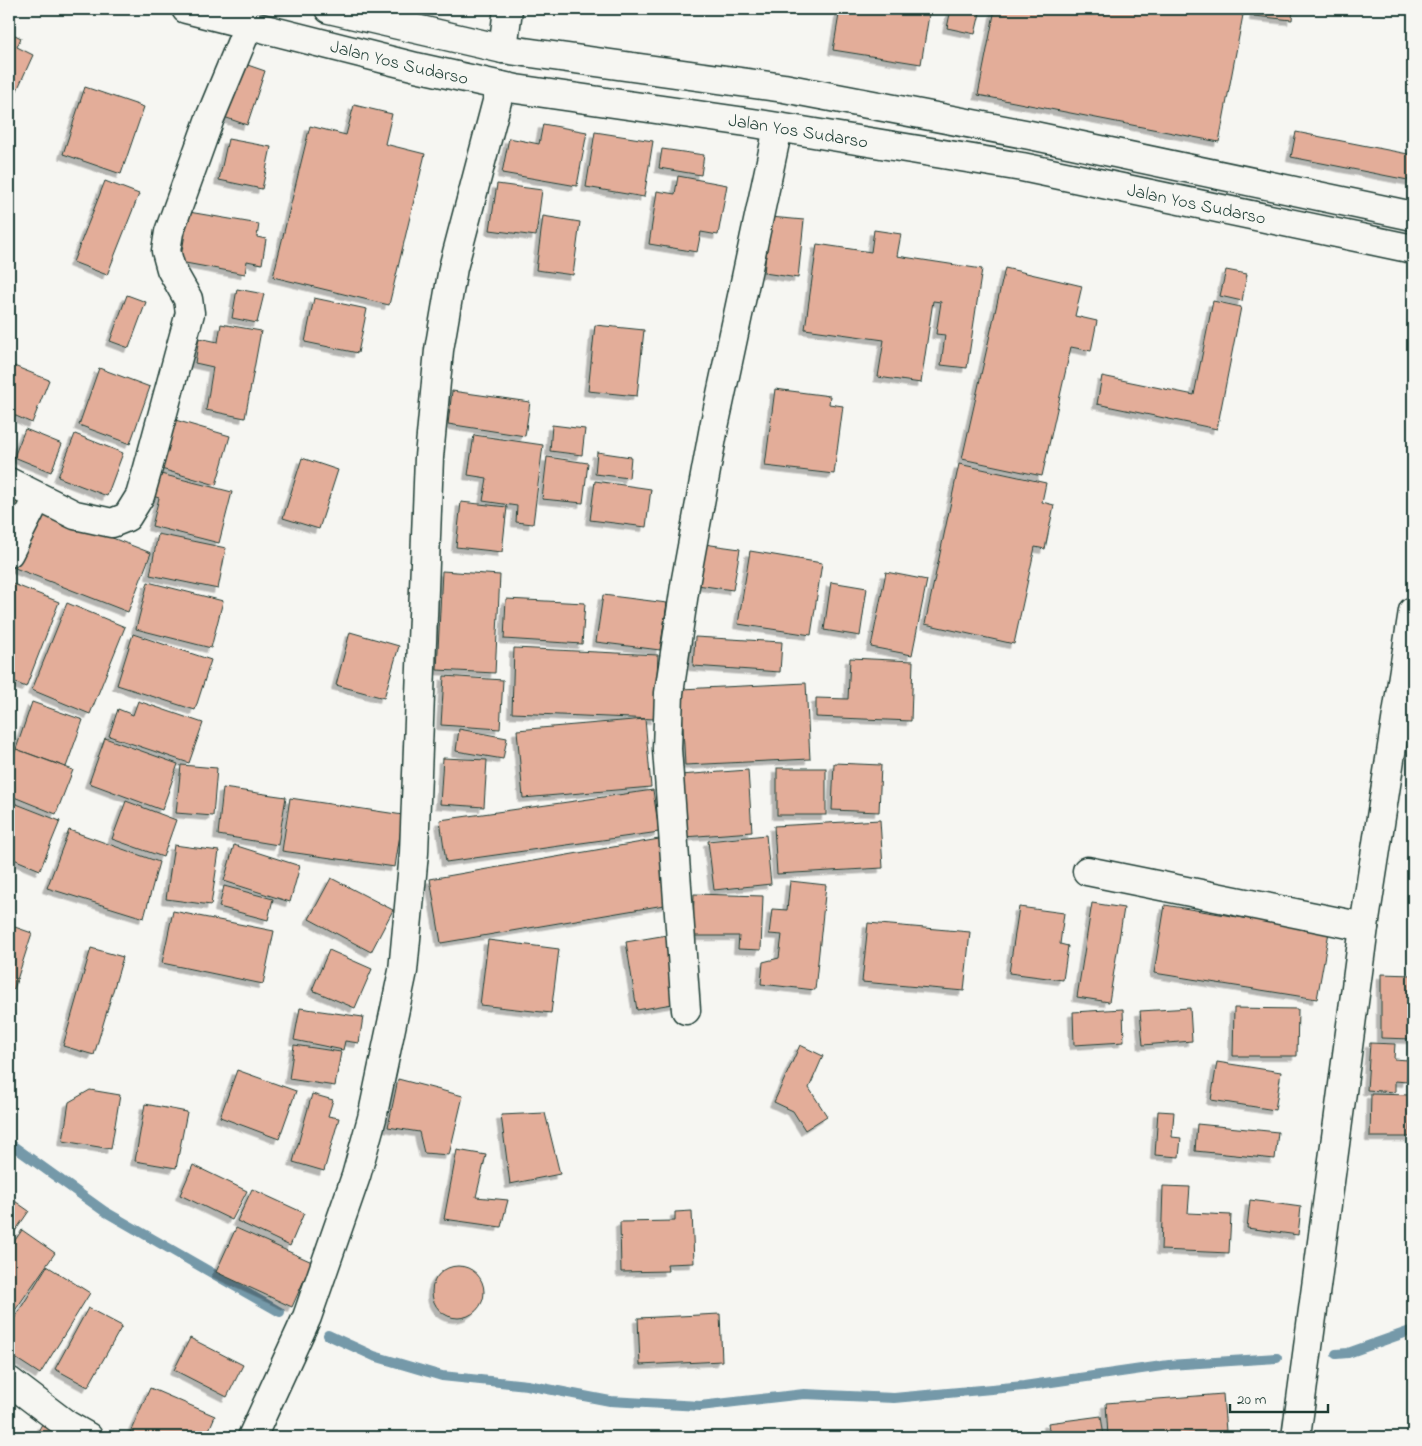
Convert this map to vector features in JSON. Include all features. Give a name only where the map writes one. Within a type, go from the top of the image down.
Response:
[{"type":"main road","name":"Jalan Yos Sudarso","points":[[186,9],[416,67],[501,86],[1022,167],[1413,249]]},
{"type":"main road","name":"Jalan Yos Sudarso","points":[[329,9],[503,49],[784,88],[1030,135],[1413,216]]},
{"type":"main road","points":[[503,49],[508,9]]},
{"type":"main road","points":[[9,482],[37,498],[76,515],[112,522],[127,517],[140,496],[176,372],[190,313],[188,299],[171,268],[166,251],[169,232],[210,118],[249,24]]},
{"type":"main road","points":[[252,1437],[307,1317],[356,1176],[374,1109],[403,971],[414,854],[429,457],[439,350],[453,268],[501,86]]},
{"type":"main road","points":[[686,1010],[667,749],[670,693],[686,579],[714,427],[778,128]]},
{"type":"main road","points":[[9,553],[37,498]]},
{"type":"main road","points":[[1296,1437],[1364,927],[1413,611]]},
{"type":"main road","points":[[1087,871],[1364,927]]},
{"type":"main road","points":[[9,1381],[67,1424],[88,1437]]},
{"type":"building","points":[[840,9],[930,9],[921,64],[833,50]]},
{"type":"building","points":[[951,9],[981,9],[975,34],[947,28]]},
{"type":"building","points":[[995,9],[1213,9],[1243,15],[1219,142],[978,95]]},
{"type":"building","points":[[1255,9],[1293,9],[1292,20],[1254,16]]},
{"type":"building","points":[[9,32],[21,38],[17,47],[33,55],[9,108]]},
{"type":"building","points":[[239,62],[265,71],[247,125],[221,116]]},
{"type":"building","points":[[85,87],[144,107],[121,174],[63,154]]},
{"type":"building","points":[[354,105],[392,114],[385,144],[425,154],[389,305],[273,277],[310,126],[346,135]]},
{"type":"building","points":[[543,124],[587,132],[577,186],[502,173],[509,138],[539,144]]},
{"type":"building","points":[[595,132],[653,141],[644,197],[586,187]]},
{"type":"building","points":[[1296,132],[1413,155],[1413,181],[1291,157]]},
{"type":"building","points":[[228,139],[271,147],[262,189],[219,180]]},
{"type":"building","points":[[662,149],[704,155],[701,175],[659,168]]},
{"type":"building","points":[[678,176],[727,185],[718,235],[701,232],[697,252],[649,244],[657,191],[675,194]]},
{"type":"building","points":[[105,181],[139,194],[107,275],[73,262]]},
{"type":"building","points":[[497,184],[542,190],[536,236],[490,230]]},
{"type":"building","points":[[189,212],[259,224],[257,237],[266,239],[262,264],[247,261],[245,274],[180,262]]},
{"type":"building","points":[[543,216],[580,222],[573,275],[536,270]]},
{"type":"building","points":[[770,217],[804,220],[798,278],[764,273]]},
{"type":"building","points":[[874,230],[901,234],[897,256],[982,269],[967,368],[941,365],[945,335],[936,334],[941,302],[933,301],[921,383],[878,377],[884,340],[805,329],[817,244],[871,252]]},
{"type":"building","points":[[1005,268],[1082,286],[1075,316],[1097,321],[1091,351],[1071,347],[1042,476],[962,459]]},
{"type":"building","points":[[1226,270],[1247,274],[1242,301],[1220,296]]},
{"type":"building","points":[[237,289],[264,294],[257,323],[232,318]]},
{"type":"building","points":[[127,295],[146,302],[129,348],[110,341]]},
{"type":"building","points":[[314,298],[367,309],[358,353],[305,342]]},
{"type":"building","points":[[1213,301],[1241,307],[1217,429],[1097,404],[1102,376],[1194,395]]},
{"type":"building","points":[[221,324],[261,331],[245,418],[206,410],[213,367],[195,363],[199,338],[218,342]]},
{"type":"building","points":[[595,325],[644,330],[637,396],[588,391]]},
{"type":"building","points":[[9,364],[49,380],[32,423],[9,413]]},
{"type":"building","points":[[99,368],[150,387],[130,444],[79,425]]},
{"type":"building","points":[[775,389],[830,396],[829,404],[843,406],[834,474],[765,466]]},
{"type":"building","points":[[452,391],[530,402],[525,436],[448,424]]},
{"type":"building","points":[[165,417],[230,436],[216,485],[151,466]]},
{"type":"building","points":[[552,425],[585,429],[582,455],[550,451]]},
{"type":"building","points":[[25,429],[62,444],[51,472],[14,457]]},
{"type":"building","points":[[75,434],[123,453],[107,496],[58,477]]},
{"type":"building","points":[[474,435],[543,445],[533,524],[516,522],[517,506],[483,501],[487,478],[468,475]]},
{"type":"building","points":[[597,452],[631,457],[629,478],[595,474]]},
{"type":"building","points":[[547,457],[588,463],[583,503],[542,499]]},
{"type":"building","points":[[302,458],[338,470],[319,529],[283,518]]},
{"type":"building","points":[[959,464],[1046,483],[1042,502],[1054,505],[1045,549],[1035,547],[1014,644],[925,624]]},
{"type":"building","points":[[149,471],[232,492],[219,543],[152,526],[159,498],[144,493]]},
{"type":"building","points":[[595,481],[651,489],[646,527],[590,520]]},
{"type":"building","points":[[9,494],[20,501],[9,521]]},
{"type":"building","points":[[461,502],[507,507],[502,552],[456,547]]},
{"type":"building","points":[[38,509],[151,553],[128,612],[15,568]]},
{"type":"building","points":[[158,534],[226,548],[218,589],[150,575]]},
{"type":"building","points":[[704,544],[740,549],[733,590],[697,585]]},
{"type":"building","points":[[750,551],[822,563],[811,635],[738,624]]},
{"type":"building","points":[[442,571],[500,575],[495,673],[437,670]]},
{"type":"building","points":[[886,572],[927,580],[912,655],[871,647]]},
{"type":"building","points":[[148,582],[223,601],[211,648],[136,629]]},
{"type":"building","points":[[831,582],[867,588],[860,636],[824,630]]},
{"type":"building","points":[[11,583],[59,602],[26,687],[9,680],[9,588]]},
{"type":"building","points":[[603,595],[667,603],[660,650],[596,642]]},
{"type":"building","points":[[506,599],[585,603],[582,644],[504,639]]},
{"type":"building","points":[[67,603],[125,627],[90,714],[32,690]]},
{"type":"building","points":[[350,632],[399,646],[384,698],[336,685]]},
{"type":"building","points":[[133,634],[211,660],[195,710],[117,685]]},
{"type":"building","points":[[695,637],[782,642],[780,672],[693,666]]},
{"type":"building","points":[[514,648],[658,655],[655,719],[512,713]]},
{"type":"building","points":[[850,658],[913,661],[911,721],[816,717],[816,698],[848,699]]},
{"type":"building","points":[[444,676],[503,680],[500,729],[441,725]]},
{"type":"building","points":[[806,683],[810,759],[685,765],[681,689]]},
{"type":"building","points":[[138,701],[203,723],[189,763],[109,736],[118,709],[133,715]]},
{"type":"building","points":[[32,702],[83,720],[66,767],[16,749]]},
{"type":"building","points":[[645,719],[651,787],[523,798],[517,730]]},
{"type":"building","points":[[459,729],[507,738],[503,759],[456,751]]},
{"type":"building","points":[[105,738],[178,764],[162,810],[89,783]]},
{"type":"building","points":[[16,749],[73,770],[56,814],[9,795],[9,771]]},
{"type":"building","points":[[443,758],[487,760],[484,807],[440,804]]},
{"type":"building","points":[[834,763],[881,765],[879,812],[832,810]]},
{"type":"building","points":[[181,765],[217,768],[213,816],[176,813]]},
{"type":"building","points":[[777,768],[826,768],[826,815],[777,815]]},
{"type":"building","points":[[748,770],[752,832],[684,837],[680,775]]},
{"type":"building","points":[[223,788],[286,797],[278,845],[218,835]]},
{"type":"building","points":[[653,790],[659,832],[446,862],[440,820]]},
{"type":"building","points":[[290,798],[403,815],[395,867],[282,851]]},
{"type":"building","points":[[126,801],[176,820],[163,857],[112,839]]},
{"type":"building","points":[[14,803],[60,821],[40,870],[9,857],[9,815]]},
{"type":"building","points":[[880,820],[883,868],[777,874],[774,826]]},
{"type":"building","points":[[69,830],[159,862],[144,918],[47,888]]},
{"type":"building","points":[[766,835],[771,884],[714,890],[708,841]]},
{"type":"building","points":[[659,839],[670,904],[441,943],[430,879]]},
{"type":"building","points":[[174,845],[219,851],[211,905],[166,899]]},
{"type":"building","points":[[234,845],[300,866],[290,902],[224,881]]},
{"type":"building","points":[[331,878],[393,910],[371,952],[309,919]]},
{"type":"building","points":[[790,881],[826,885],[815,990],[761,984],[763,962],[779,958],[782,935],[769,934],[772,909],[787,910]]},
{"type":"building","points":[[224,886],[273,899],[268,920],[219,907]]},
{"type":"building","points":[[694,894],[763,896],[761,950],[738,949],[739,936],[693,936]]},
{"type":"building","points":[[1092,903],[1124,908],[1109,1002],[1077,997]]},
{"type":"building","points":[[1165,905],[1329,932],[1317,999],[1154,973]]},
{"type":"building","points":[[1019,907],[1064,913],[1060,944],[1068,946],[1063,980],[1009,973]]},
{"type":"building","points":[[173,911],[274,931],[263,984],[162,963]]},
{"type":"building","points":[[868,923],[970,932],[964,991],[862,982]]},
{"type":"building","points":[[9,925],[32,933],[14,989],[9,987]]},
{"type":"building","points":[[667,935],[678,1003],[637,1010],[626,942]]},
{"type":"building","points":[[488,940],[559,949],[551,1013],[480,1005]]},
{"type":"building","points":[[91,948],[123,957],[94,1055],[63,1046]]},
{"type":"building","points":[[329,950],[372,969],[355,1008],[312,990]]},
{"type":"building","points":[[1381,974],[1413,975],[1413,1039],[1381,1038]]},
{"type":"building","points":[[300,1008],[363,1017],[359,1043],[345,1041],[343,1050],[294,1040]]},
{"type":"building","points":[[1190,1008],[1192,1041],[1143,1045],[1140,1011]]},
{"type":"building","points":[[1234,1008],[1298,1009],[1297,1056],[1233,1056]]},
{"type":"building","points":[[1123,1009],[1124,1042],[1074,1045],[1073,1012]]},
{"type":"building","points":[[1370,1043],[1395,1044],[1394,1059],[1408,1060],[1407,1082],[1395,1081],[1395,1092],[1367,1090]]},
{"type":"building","points":[[294,1045],[341,1052],[335,1086],[289,1079]]},
{"type":"building","points":[[800,1045],[823,1056],[809,1088],[827,1116],[805,1130],[793,1111],[774,1102]]},
{"type":"building","points":[[1217,1062],[1281,1072],[1275,1110],[1211,1100]]},
{"type":"building","points":[[237,1070],[296,1091],[279,1139],[220,1117]]},
{"type":"building","points":[[398,1079],[463,1096],[449,1155],[424,1153],[419,1132],[388,1127]]},
{"type":"building","points":[[90,1090],[120,1095],[111,1149],[63,1141],[69,1102]]},
{"type":"building","points":[[312,1094],[333,1100],[328,1116],[339,1118],[324,1171],[293,1162]]},
{"type":"building","points":[[1371,1094],[1411,1095],[1410,1137],[1370,1137]]},
{"type":"building","points":[[145,1104],[187,1112],[176,1168],[135,1161]]},
{"type":"building","points":[[1158,1111],[1174,1112],[1172,1137],[1181,1138],[1179,1157],[1155,1155]]},
{"type":"building","points":[[545,1113],[560,1174],[510,1184],[501,1115]]},
{"type":"building","points":[[1197,1124],[1278,1132],[1275,1159],[1195,1151]]},
{"type":"building","points":[[457,1150],[486,1155],[476,1197],[508,1200],[501,1227],[444,1219]]},
{"type":"building","points":[[193,1165],[247,1191],[232,1220],[180,1195]]},
{"type":"building","points":[[1163,1186],[1190,1187],[1188,1213],[1231,1215],[1229,1253],[1161,1250]]},
{"type":"building","points":[[252,1189],[304,1213],[290,1246],[237,1221]]},
{"type":"building","points":[[9,1197],[29,1211],[9,1240]]},
{"type":"building","points":[[1250,1200],[1301,1207],[1298,1235],[1247,1228]]},
{"type":"building","points":[[692,1211],[694,1263],[667,1264],[668,1271],[621,1272],[620,1222],[675,1221],[675,1212]]},
{"type":"building","points":[[236,1228],[312,1262],[292,1307],[216,1272]]},
{"type":"building","points":[[22,1230],[55,1253],[9,1319],[9,1249]]},
{"type":"building","points":[[47,1266],[90,1293],[40,1374],[9,1354],[9,1327]]},
{"type":"building","points":[[458,1266],[468,1268],[476,1274],[482,1282],[484,1292],[482,1302],[476,1310],[468,1316],[458,1318],[448,1316],[440,1310],[434,1302],[432,1292],[434,1282],[440,1274],[448,1268]]},
{"type":"building","points":[[88,1308],[122,1326],[88,1387],[55,1369]]},
{"type":"building","points":[[720,1314],[722,1361],[640,1365],[638,1318]]},
{"type":"building","points":[[190,1338],[243,1365],[227,1397],[174,1370]]},
{"type":"building","points":[[150,1388],[215,1416],[206,1437],[128,1437]]},
{"type":"building","points":[[1223,1394],[1226,1431],[1151,1437],[1108,1437],[1106,1403]]},
{"type":"building","points":[[1101,1416],[1104,1437],[1050,1437],[1048,1423]]},
{"type":"building","points":[[42,1424],[66,1437],[35,1437]]},
{"type":"waterway","points":[[9,1143],[104,1211],[280,1312]]},
{"type":"waterway","points":[[1336,1354],[1348,1353],[1413,1330]]},
{"type":"waterway","points":[[328,1335],[374,1356],[442,1376],[527,1385],[610,1401],[700,1406],[804,1394],[894,1398],[1024,1386],[1169,1365],[1277,1358]]}]
